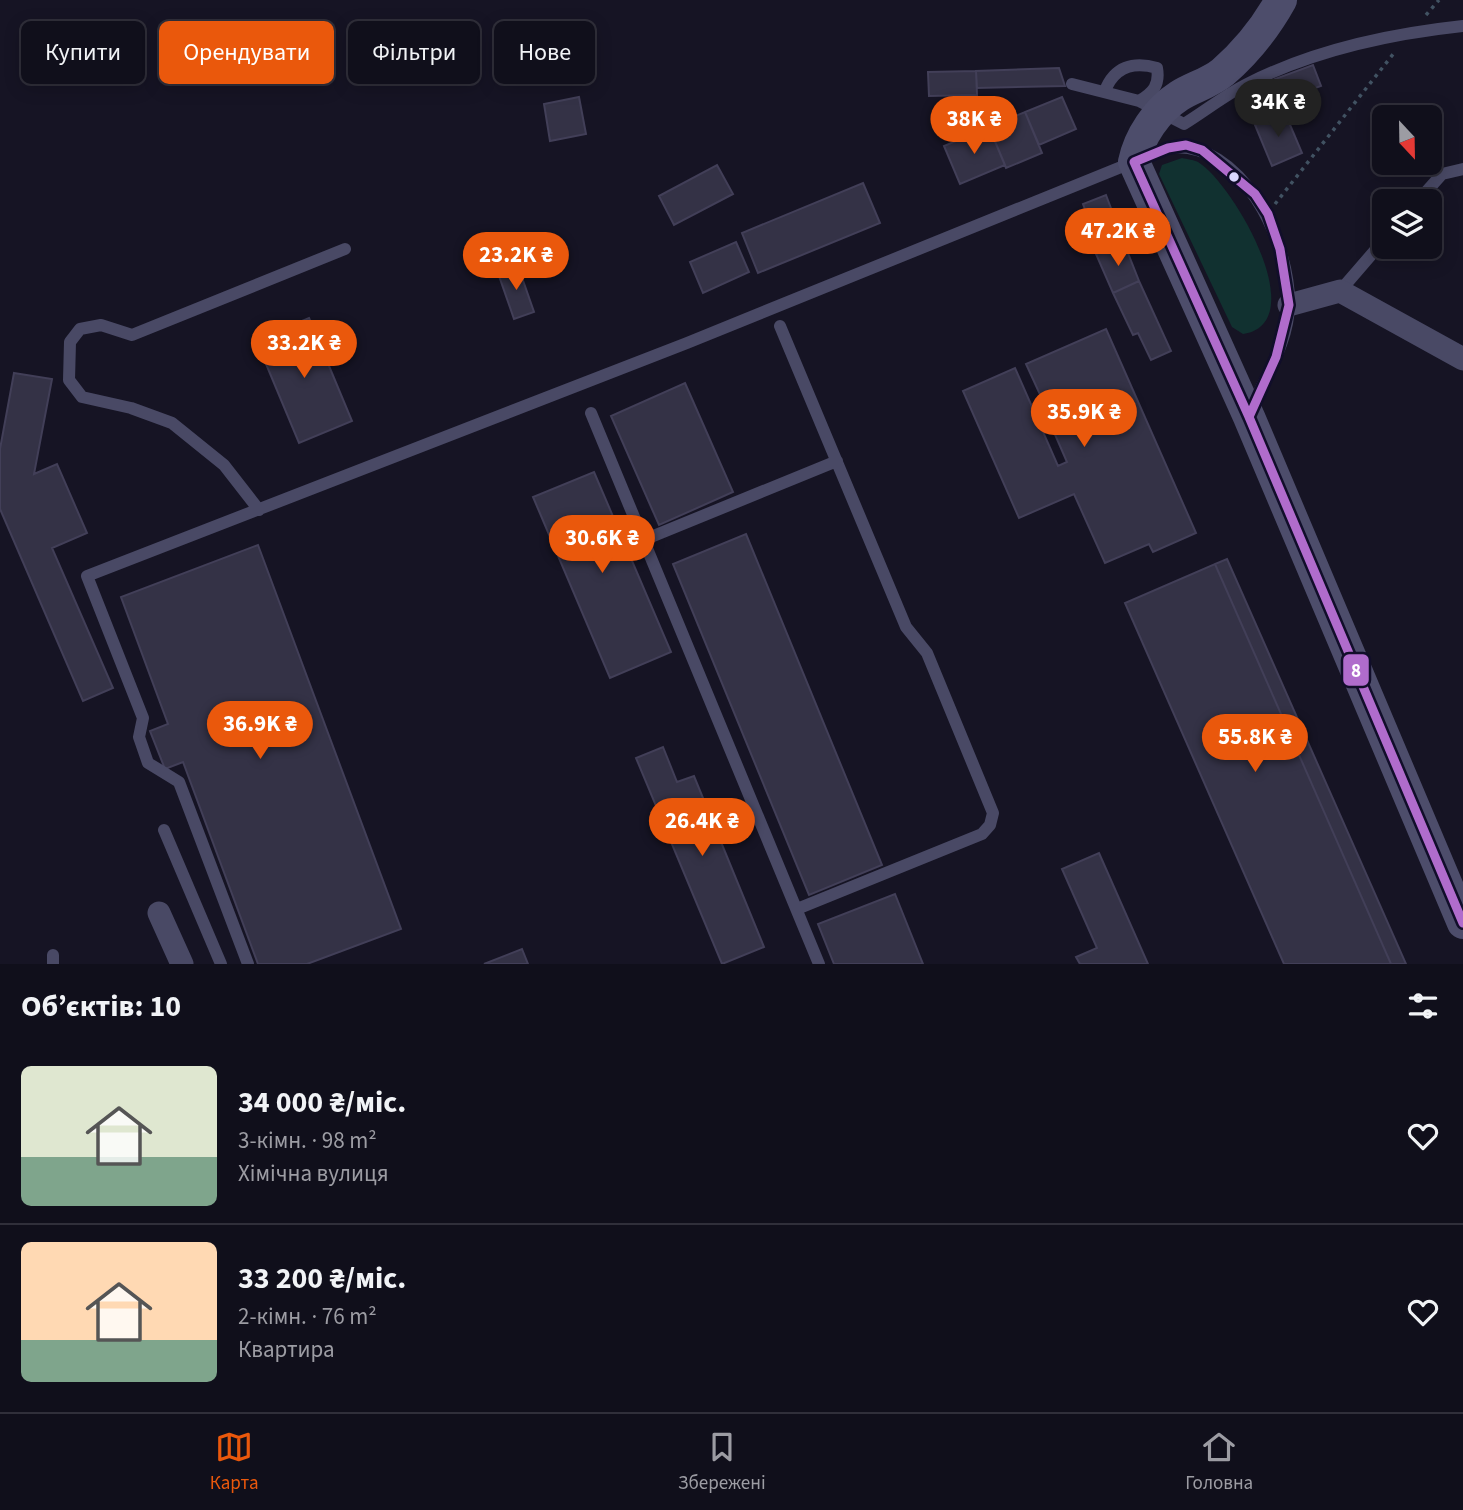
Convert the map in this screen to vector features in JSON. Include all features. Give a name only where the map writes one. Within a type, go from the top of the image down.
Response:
[{"type":"main road","points":[[1281,0],[1250,45],[1220,74],[1149,108],[1134,162],[1249,416],[1463,923]]},
{"type":"street","points":[[1289,305],[1340,291],[1463,359]]},
{"type":"street","points":[[159,913],[182,964]]},
{"type":"lane","points":[[1072,84],[1105,91],[1184,124],[1245,85],[1330,50],[1411,31],[1463,26]]},
{"type":"lane","points":[[1105,91],[1110,77],[1122,68],[1140,64],[1157,68],[1159,79],[1149,108]]},
{"type":"lane","points":[[248,964],[179,782],[148,764],[139,737],[143,718],[87,576],[699,338],[1168,148],[1186,145],[1202,150],[1255,194],[1268,214],[1280,248],[1289,305],[1276,356],[1249,416]]},
{"type":"lane","points":[[1429,189],[1442,174],[1463,169]]},
{"type":"lane","points":[[259,510],[224,466],[172,423],[131,408],[82,397],[69,380],[67,361],[71,342],[80,329],[100,325],[132,335],[345,249]]},
{"type":"lane","points":[[1340,291],[1372,254]]},
{"type":"lane","points":[[780,326],[906,627],[927,653],[993,813],[990,825],[982,834],[797,909]]},
{"type":"lane","points":[[591,413],[646,539],[819,964]]},
{"type":"lane","points":[[646,539],[836,461]]},
{"type":"lane","points":[[164,830],[221,964]]},
{"type":"path","points":[[1268,214],[1411,31],[1439,0]]},
{"type":"green space","points":[[1182,158],[1198,162],[1213,175],[1230,196],[1260,252],[1269,280],[1271,305],[1263,324],[1243,334],[1232,327],[1159,174],[1162,165]]},
{"type":"building","points":[[1313,65],[1321,86],[1282,100],[1275,79]]},
{"type":"building","points":[[1059,68],[1065,86],[977,88],[976,71]]},
{"type":"building","points":[[976,71],[977,95],[929,96],[928,72]]},
{"type":"building","points":[[579,97],[586,134],[550,141],[544,104]]},
{"type":"building","points":[[1062,97],[1076,129],[1039,145],[1025,112]]},
{"type":"building","points":[[1025,112],[1042,153],[1006,168],[989,127]]},
{"type":"building","points":[[1285,113],[1302,153],[1272,166],[1255,125]]},
{"type":"building","points":[[989,127],[1005,165],[960,184],[944,146]]},
{"type":"building","points":[[717,165],[733,194],[674,225],[659,196]]},
{"type":"building","points":[[863,183],[880,223],[758,273],[742,233]]},
{"type":"building","points":[[1106,195],[1124,243],[1101,252],[1083,204]]},
{"type":"building","points":[[736,242],[749,272],[703,293],[690,262]]},
{"type":"building","points":[[1124,243],[1139,281],[1113,293],[1096,254]]},
{"type":"building","points":[[518,266],[534,312],[514,319],[498,273]]},
{"type":"building","points":[[1139,281],[1171,351],[1151,360],[1138,333],[1133,335],[1113,293]]},
{"type":"building","points":[[309,318],[352,421],[299,443],[256,340]]},
{"type":"building","points":[[1106,329],[1196,533],[1153,552],[1149,544],[1105,563],[1074,494],[1019,518],[963,391],[1015,368],[1058,466],[1067,462],[1053,430],[1094,412],[1086,395],[1048,412],[1026,364]]},
{"type":"building","points":[[14,373],[52,379],[34,474],[57,464],[87,533],[52,548],[113,688],[83,701],[0,509],[0,449]]},
{"type":"building","points":[[685,383],[733,492],[659,525],[611,416]]},
{"type":"building","points":[[594,472],[671,652],[610,678],[533,497]]},
{"type":"building","points":[[746,534],[882,865],[809,895],[673,564]]},
{"type":"building","points":[[258,545],[401,929],[307,964],[258,964],[183,762],[165,769],[150,731],[168,724],[121,597]]},
{"type":"building","points":[[1227,559],[1406,964],[1391,964],[1215,564]]},
{"type":"building","points":[[1215,564],[1391,964],[1284,964],[1125,603]]},
{"type":"building","points":[[663,747],[677,782],[694,776],[764,947],[722,964],[636,758]]},
{"type":"building","points":[[1099,853],[1148,964],[1080,964],[1076,957],[1097,948],[1062,869]]},
{"type":"building","points":[[895,894],[923,964],[834,964],[818,924]]},
{"type":"building","points":[[522,949],[528,964],[484,964]]},
{"type":"transit line","name":"8","points":[[1186,145],[1202,150],[1255,194],[1268,214],[1280,249],[1289,305],[1276,357],[1249,417],[1134,162],[1168,148],[1186,145]]},
{"type":"transit line","name":"8","points":[[1249,417],[1463,923]]}]
